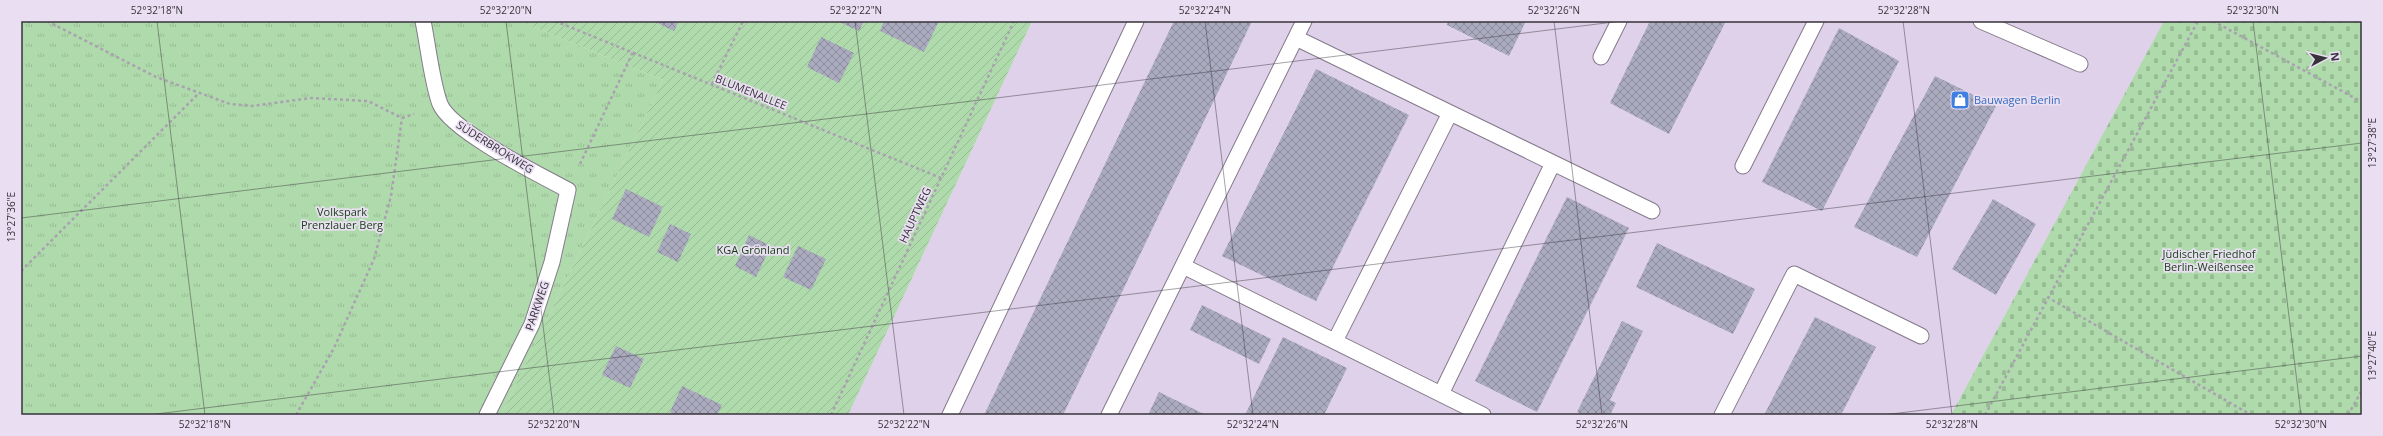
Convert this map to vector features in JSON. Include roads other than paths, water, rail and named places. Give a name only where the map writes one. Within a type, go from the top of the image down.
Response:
[{"type":"lane","name":"SÜDERBROKWEG","points":[[423,21],[440,105],[451,120],[489,146],[568,190]]},
{"type":"lane","points":[[950,415],[1136,21]]},
{"type":"lane","points":[[1109,415],[1304,21]]},
{"type":"lane","points":[[1601,57],[1619,21]]},
{"type":"lane","points":[[1743,166],[1816,21]]},
{"type":"lane","points":[[1981,21],[2080,64]]},
{"type":"lane","points":[[1296,38],[1652,211]]},
{"type":"lane","points":[[1335,341],[1450,113]]},
{"type":"lane","points":[[1441,394],[1553,163]]},
{"type":"lane","name":"PARKWEG","points":[[487,415],[532,324],[552,262],[568,190]]},
{"type":"lane","points":[[1183,266],[1483,415]]},
{"type":"lane","points":[[1722,415],[1794,274],[1921,336]]},
{"type":"place","name":"Bauwagen Berlin","points":[[1960,100]]},
{"type":"park label","name":"Volkspark Prenzlauer Berg","points":[[342,218]]},
{"type":"park label","name":"KGA Grönland","points":[[753,250]]},
{"type":"park label","name":"Jüdischer Friedhof Berlin-Weißensee","points":[[2209,260]]}]
